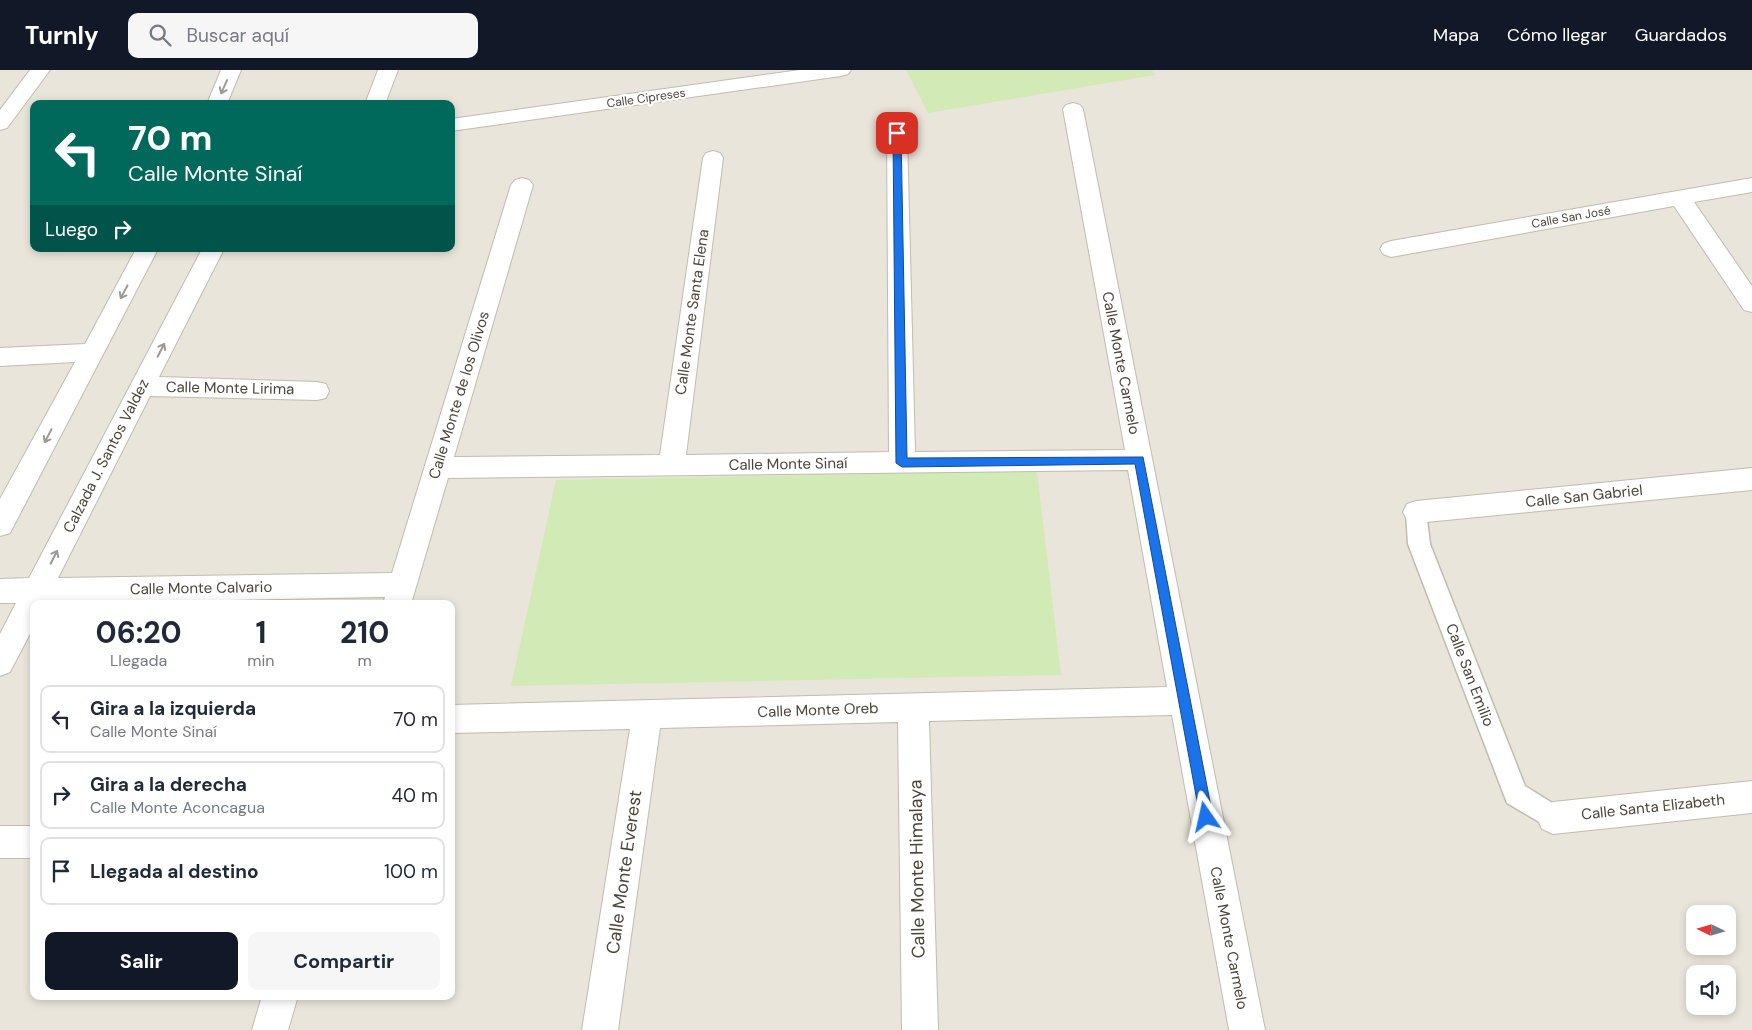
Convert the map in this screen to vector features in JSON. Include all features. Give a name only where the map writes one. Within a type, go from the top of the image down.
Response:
[{"type":"street","points":[[0,124],[40,70]]},
{"type":"street","points":[[218,100],[231,70]]},
{"type":"street","points":[[377,100],[388,70]]},
{"type":"street","name":"Calle Cipreses","points":[[455,124],[842,70]]},
{"type":"street","name":"Calle Monte Carmelo","points":[[1073,109],[1247,1030]]},
{"type":"street","points":[[897,133],[902,463]]},
{"type":"street","name":"Calle Monte Santa Elena","points":[[672,465],[713,158]]},
{"type":"street","name":"Calle Monte de los Olivos","points":[[400,594],[522,185]]},
{"type":"street","name":"Calle San José","points":[[1391,249],[1752,185]]},
{"type":"street","points":[[1680,198],[1752,304]]},
{"type":"street","points":[[0,525],[11,486],[93,352],[145,252]]},
{"type":"street","name":"Calzada J. Santos Valdez","points":[[32,600],[211,252]]},
{"type":"street","points":[[0,357],[93,352]]},
{"type":"street","name":"Calle Monte Lirima","points":[[142,386],[317,390]]},
{"type":"street","name":"Calle Monte Sinaí","points":[[437,468],[1139,460]]},
{"type":"street","name":"Calle San Gabriel","points":[[1416,512],[1752,479]]},
{"type":"street","name":"Calle Monte Calvario","points":[[0,591],[400,594]]},
{"type":"street","name":"Calzada J. Santos Valdez","points":[[0,663],[30,605]]},
{"type":"street","name":"Calle Monte Oreb","points":[[455,719],[1185,701]]},
{"type":"street","name":"Calle Monte Himalaya","points":[[913,707],[920,1030]]},
{"type":"street","name":"Calle Monte Everest","points":[[600,1030],[647,715]]},
{"type":"street","name":"Calle Santa Elizabeth","points":[[1553,818],[1752,797]]},
{"type":"street","points":[[0,842],[30,842]]},
{"type":"street","points":[[270,1030],[279,1000]]},
{"type":"lane","name":"Calle San Emilio","points":[[1416,512],[1419,544],[1516,794],[1553,818]]},
{"type":"shaded area","points":[[0,70],[1752,70],[1752,1030],[0,1030]]},
{"type":"green space","points":[[906,70],[1152,70],[1155,75],[928,113]]},
{"type":"green space","points":[[1037,471],[1061,675],[511,686],[556,480]]},
{"type":"route","points":[[897,133],[902,463],[1139,460],[1206,817]]}]
